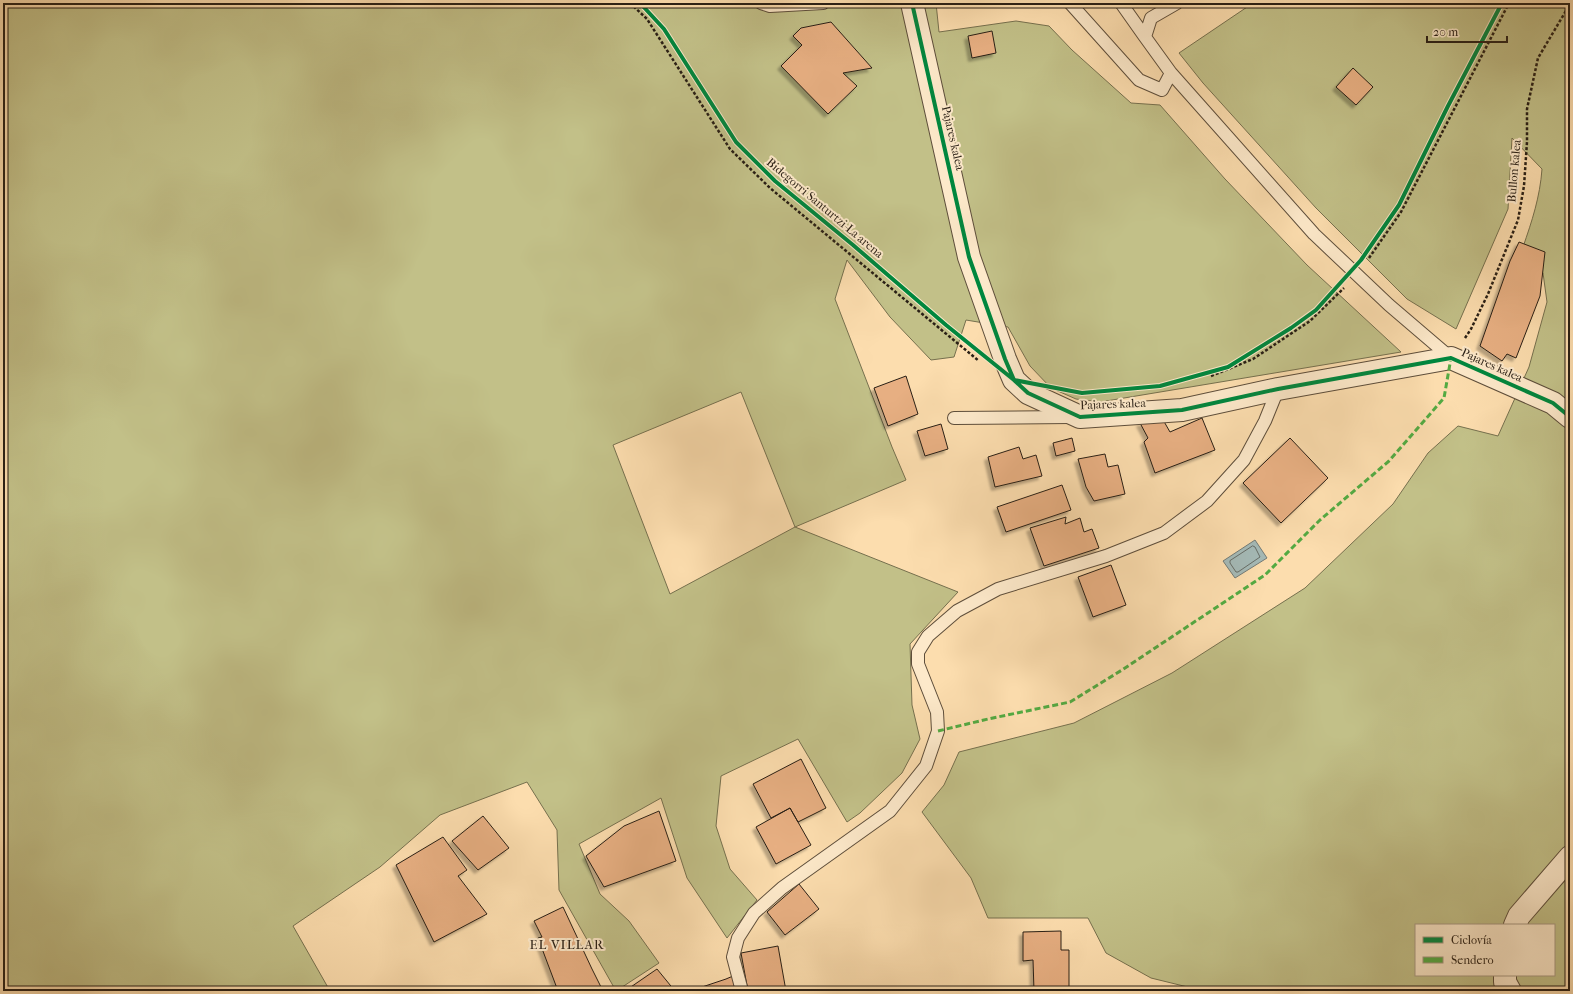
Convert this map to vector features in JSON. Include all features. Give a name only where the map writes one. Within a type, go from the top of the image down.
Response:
[{"type":"street","name":"Pajares kalea","points":[[912,3],[969,257],[1005,360],[1014,380],[1028,393],[1080,417],[1182,410],[1278,389],[1451,358],[1553,403],[1570,417]]},
{"type":"street","points":[[1515,924],[1519,916],[1570,857]]},
{"type":"street","points":[[1505,976],[1505,982],[1510,991]]},
{"type":"lane","points":[[761,3],[770,6],[824,3]]},
{"type":"lane","points":[[1070,3],[1139,80],[1162,90],[1171,73]]},
{"type":"lane","points":[[1121,3],[1171,73],[1314,234],[1389,305],[1451,358]]},
{"type":"lane","points":[[1145,37],[1151,18],[1177,3]]},
{"type":"lane","points":[[742,991],[733,957],[738,938],[754,914],[782,888],[890,811],[926,766],[938,731],[937,712],[918,664],[918,652],[928,636],[957,611],[998,589],[1106,556],[1164,533],[1207,501],[1244,460],[1265,421],[1278,389]]},
{"type":"lane","points":[[954,418],[1080,417]]},
{"type":"path","points":[[630,3],[646,19],[730,149],[770,188],[980,362]]},
{"type":"path","points":[[1310,314],[1316,310],[1354,272],[1401,212],[1509,3]]},
{"type":"path","points":[[1399,204],[1410,183]]},
{"type":"path","points":[[1205,376],[1212,376],[1253,359],[1310,321],[1347,285],[1354,272]]},
{"type":"path","points":[[1278,336],[1304,319]]},
{"type":"path","points":[[1205,376],[1228,367],[1247,355]]},
{"type":"shaded area","points":[[3,3],[936,3],[939,32],[1016,21],[1049,26],[1072,50],[1131,103],[1160,105],[1225,179],[1307,265],[1401,352],[1100,402],[1076,399],[1051,388],[1030,366],[1008,327],[966,320],[954,357],[931,360],[890,317],[847,260],[835,299],[906,480],[795,527],[958,592],[910,644],[912,705],[920,739],[902,773],[860,813],[847,822],[798,739],[721,776],[716,826],[730,869],[757,900],[727,938],[687,878],[661,798],[579,844],[600,894],[629,921],[659,963],[616,991],[559,890],[557,830],[527,782],[440,815],[380,867],[293,926],[330,991],[3,991]],"holes":[[[741,392],[795,527],[670,594],[613,445]]]},
{"type":"shaded area","points":[[1253,3],[1570,3],[1570,991],[1204,991],[1151,978],[1106,953],[1088,918],[988,918],[971,878],[922,812],[944,785],[959,752],[1074,723],[1172,673],[1305,588],[1393,504],[1428,453],[1458,426],[1498,436],[1529,367],[1547,302],[1543,273],[1523,247],[1537,199],[1542,169],[1512,138],[1508,209],[1456,329],[1407,299],[1316,208],[1203,83],[1179,53]]},
{"type":"water","points":[[1255,540],[1267,558],[1235,578],[1223,561]]},
{"type":"building","points":[[831,22],[872,68],[843,73],[857,86],[828,114],[781,66],[802,45],[793,36],[801,28]]},
{"type":"building","points":[[992,31],[996,53],[972,58],[968,36]]},
{"type":"building","points":[[1353,68],[1373,87],[1356,105],[1336,87]]},
{"type":"building","points":[[1519,242],[1545,252],[1540,296],[1516,358],[1507,354],[1502,361],[1480,346],[1510,261]]},
{"type":"building","points":[[906,376],[918,414],[888,426],[874,388]]},
{"type":"building","points":[[1162,418],[1170,432],[1202,418],[1215,450],[1155,473],[1144,442],[1148,438],[1140,423]]},
{"type":"building","points":[[941,424],[948,449],[925,456],[917,431]]},
{"type":"building","points":[[1072,438],[1075,451],[1056,456],[1053,443]]},
{"type":"building","points":[[1290,438],[1328,478],[1281,523],[1243,483]]},
{"type":"building","points":[[1019,447],[1023,459],[1036,455],[1042,476],[995,487],[988,457]]},
{"type":"building","points":[[1105,454],[1108,467],[1118,465],[1125,494],[1094,501],[1086,487],[1078,459]]},
{"type":"building","points":[[1062,485],[1071,510],[1006,532],[997,507]]},
{"type":"building","points":[[1066,517],[1065,524],[1080,518],[1084,532],[1092,529],[1099,548],[1044,566],[1030,528]]},
{"type":"building","points":[[1111,565],[1126,605],[1093,617],[1078,577]]},
{"type":"building","points":[[801,759],[826,808],[798,822],[790,808],[771,818],[753,784]]},
{"type":"building","points":[[790,808],[811,845],[776,864],[756,827]]},
{"type":"building","points":[[659,811],[676,861],[604,887],[586,856],[624,826]]},
{"type":"building","points":[[483,816],[509,848],[478,870],[452,841]]},
{"type":"building","points":[[443,837],[467,870],[458,876],[487,914],[434,942],[396,865]]},
{"type":"building","points":[[799,884],[819,909],[785,935],[767,912]]},
{"type":"building","points":[[563,907],[603,991],[558,991],[538,938],[542,937],[534,921]]},
{"type":"building","points":[[1061,931],[1061,950],[1069,950],[1069,991],[1034,991],[1033,960],[1023,961],[1023,932]]},
{"type":"building","points":[[778,946],[786,991],[748,991],[741,953]]},
{"type":"building","points":[[657,969],[675,991],[625,991]]},
{"type":"building","points":[[733,976],[738,991],[690,991],[726,979]]},
{"type":"marked path","points":[[938,731],[1070,702],[1122,670],[1265,575],[1320,520],[1389,461],[1444,398],[1451,358]]},
{"type":"cycle path","name":"Bidegorri Santurtzi-La arena","points":[[640,3],[664,29],[736,142],[775,181],[853,245],[946,325],[1014,380],[1082,393],[1160,386],[1228,367],[1291,328],[1316,310],[1361,260],[1399,205],[1448,106],[1502,3]]},
{"type":"cycle path","points":[[912,3],[969,257],[1005,359],[1014,380],[1028,393],[1080,417],[1182,410],[1278,389],[1451,358],[1553,403],[1570,417]]},
{"type":"district","name":"EL VILLAR","points":[[567,944]]}]
